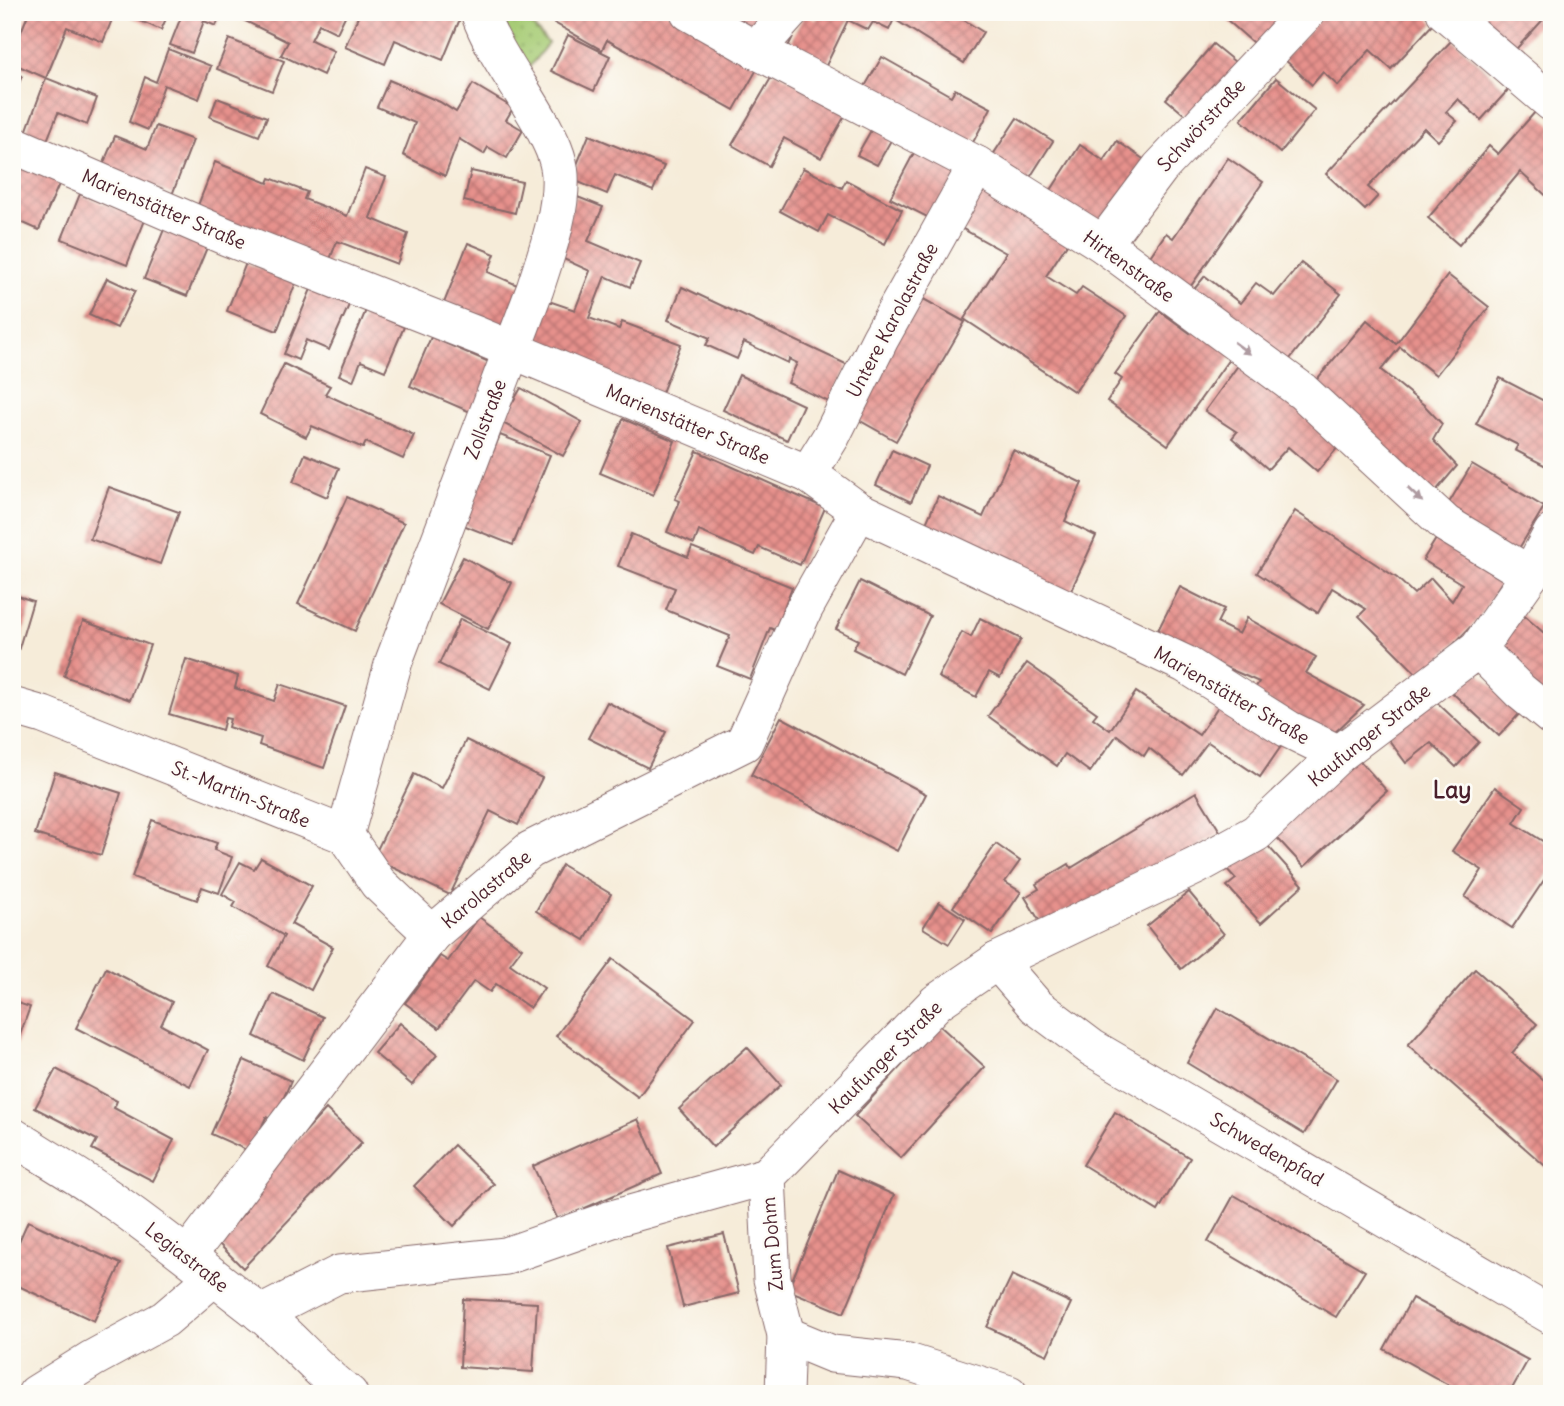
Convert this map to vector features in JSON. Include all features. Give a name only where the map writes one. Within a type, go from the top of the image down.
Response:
[{"type":"street","name":"Zollstraße","points":[[345,835],[394,661],[512,349],[548,246],[558,201],[560,175],[557,158],[479,12]]},
{"type":"street","name":"Hirtenstraße","points":[[689,12],[756,50],[977,165],[1102,244],[1301,391],[1446,524],[1530,575]]},
{"type":"street","points":[[756,50],[790,12]]},
{"type":"street","name":"Schwörstraße","points":[[1102,244],[1160,168],[1307,12]]},
{"type":"street","points":[[1445,12],[1552,103]]},
{"type":"street","name":"Marienstätter Straße","points":[[12,144],[227,237],[512,349],[808,474],[859,510],[1185,664],[1288,729],[1339,754]]},
{"type":"street","name":"Untere Karolastraße","points":[[808,474],[832,435],[880,339],[977,165]]},
{"type":"street","name":"Karolastraße","points":[[201,1267],[432,934],[530,850],[744,743],[804,609],[859,510]]},
{"type":"street","name":"Kaufunger Straße","points":[[767,1176],[937,1002],[997,961],[1196,866],[1256,833],[1339,754],[1478,649],[1530,575],[1552,533]]},
{"type":"street","points":[[1478,649],[1520,691],[1552,717]]},
{"type":"street","name":"St.-Martin-Straße","points":[[12,706],[56,720],[345,835]]},
{"type":"street","points":[[345,835],[378,883],[432,934]]},
{"type":"street","name":"Schwedenpfad","points":[[997,961],[1036,1006],[1093,1048],[1552,1317]]},
{"type":"street","name":"Legiastraße","points":[[12,1136],[102,1192],[201,1267],[261,1314],[349,1394]]},
{"type":"street","points":[[261,1314],[339,1274],[506,1256],[612,1219],[767,1176]]},
{"type":"street","name":"Zum Dohm","points":[[767,1176],[772,1279],[786,1335],[784,1394]]},
{"type":"street","points":[[36,1394],[92,1359],[165,1319],[201,1267]]},
{"type":"street","points":[[786,1335],[832,1354],[908,1362],[1009,1394]]},
{"type":"green space","points":[[490,12],[533,12],[529,22],[548,43],[524,74]]},
{"type":"building","points":[[29,12],[115,12],[103,42],[67,27],[46,78],[12,63],[12,54]]},
{"type":"building","points":[[133,12],[169,12],[161,30],[131,17]]},
{"type":"building","points":[[183,12],[222,12],[216,26],[204,21],[192,53],[170,45]]},
{"type":"building","points":[[237,12],[347,12],[337,33],[319,24],[311,40],[334,51],[323,75],[281,55],[288,42],[235,16]]},
{"type":"building","points":[[360,12],[445,12],[460,19],[443,60],[395,40],[385,64],[345,47]]},
{"type":"building","points":[[546,12],[666,12],[760,64],[734,110],[607,40],[602,50],[544,17]]},
{"type":"building","points":[[719,12],[761,12],[752,30]]},
{"type":"building","points":[[820,12],[951,12],[983,32],[964,63],[894,19],[889,30],[873,22],[868,30],[848,20],[821,76],[783,57],[804,14],[816,20]]},
{"type":"building","points":[[1218,12],[1267,12],[1281,24],[1260,49]]},
{"type":"building","points":[[1326,12],[1422,12],[1434,23],[1391,69],[1370,50],[1338,86],[1323,72],[1312,85],[1283,58]]},
{"type":"building","points":[[1462,12],[1550,12],[1507,59]]},
{"type":"building","points":[[568,35],[610,56],[594,91],[551,71]]},
{"type":"building","points":[[229,39],[284,61],[272,91],[217,69]]},
{"type":"building","points":[[1453,39],[1508,90],[1481,120],[1458,99],[1446,112],[1457,121],[1438,141],[1424,128],[1368,187],[1378,196],[1365,210],[1326,174]]},
{"type":"building","points":[[1213,44],[1240,66],[1192,121],[1166,99]]},
{"type":"building","points":[[168,49],[211,66],[199,99],[164,85],[148,130],[129,122],[145,77],[156,82]]},
{"type":"building","points":[[882,57],[951,96],[955,89],[991,108],[968,152],[861,93]]},
{"type":"building","points":[[775,71],[847,112],[821,158],[784,138],[769,166],[732,145]]},
{"type":"building","points":[[12,73],[22,76],[12,100]]},
{"type":"building","points":[[46,78],[97,98],[87,125],[58,113],[46,143],[25,135]]},
{"type":"building","points":[[1276,78],[1315,110],[1280,153],[1241,120]]},
{"type":"building","points":[[389,80],[440,102],[456,112],[473,84],[513,108],[506,120],[523,130],[507,158],[488,147],[484,154],[459,139],[445,176],[403,155],[415,123],[377,107]]},
{"type":"building","points":[[217,98],[267,117],[259,136],[210,117]]},
{"type":"building","points":[[1536,111],[1552,125],[1552,201],[1520,172],[1459,245],[1428,218],[1489,146],[1498,154]]},
{"type":"building","points":[[1017,118],[1053,141],[1024,187],[987,164]]},
{"type":"building","points":[[874,125],[894,135],[877,165],[857,155]]},
{"type":"building","points":[[156,126],[193,140],[172,195],[102,167],[115,136],[147,149]]},
{"type":"building","points":[[589,135],[664,166],[653,191],[615,175],[607,194],[571,179]]},
{"type":"building","points":[[1117,141],[1149,163],[1099,238],[1044,201],[1080,145],[1104,161]]},
{"type":"building","points":[[917,147],[961,170],[935,221],[890,198]]},
{"type":"building","points":[[1228,158],[1263,182],[1186,293],[1144,265],[1166,233],[1173,238]]},
{"type":"building","points":[[215,162],[268,183],[270,178],[307,192],[304,199],[347,216],[365,169],[386,177],[370,218],[408,234],[397,264],[337,241],[327,267],[195,213]]},
{"type":"building","points":[[24,165],[60,182],[39,230],[12,218],[12,191]]},
{"type":"building","points":[[803,168],[842,188],[846,180],[902,210],[885,244],[828,215],[819,232],[780,211]]},
{"type":"building","points":[[471,171],[522,182],[515,213],[464,201]]},
{"type":"building","points":[[982,180],[1073,235],[1046,276],[1076,295],[1082,287],[1126,316],[1075,392],[964,319],[1006,253],[956,225]]},
{"type":"building","points":[[80,194],[145,220],[127,265],[62,239]]},
{"type":"building","points":[[575,196],[603,207],[588,241],[640,263],[630,287],[605,276],[589,318],[619,329],[622,322],[681,344],[661,395],[521,341],[537,297],[575,310],[590,271],[557,256]]},
{"type":"building","points":[[165,227],[208,245],[187,296],[144,279]]},
{"type":"building","points":[[468,243],[495,254],[488,272],[524,288],[508,329],[444,303]]},
{"type":"building","points":[[246,263],[296,282],[277,331],[227,311]]},
{"type":"building","points":[[1301,263],[1341,294],[1282,369],[1186,299],[1205,276],[1240,303],[1256,283],[1274,296]]},
{"type":"building","points":[[1448,275],[1489,307],[1436,375],[1400,347],[1381,370],[1424,405],[1442,424],[1433,440],[1457,466],[1430,498],[1312,385],[1367,320],[1396,344]]},
{"type":"building","points":[[107,278],[135,291],[117,328],[89,315]]},
{"type":"building","points":[[682,287],[848,365],[831,403],[788,383],[797,363],[789,359],[788,363],[744,342],[737,359],[706,345],[710,338],[668,320]]},
{"type":"building","points":[[311,289],[349,305],[329,350],[306,340],[298,360],[284,354]]},
{"type":"building","points":[[918,296],[965,322],[896,441],[850,415]]},
{"type":"building","points":[[366,310],[404,327],[385,371],[361,361],[353,381],[339,375]]},
{"type":"building","points":[[1160,311],[1190,333],[1196,325],[1234,352],[1168,445],[1107,401],[1122,379],[1115,374]]},
{"type":"building","points":[[431,337],[496,365],[475,414],[410,386]]},
{"type":"building","points":[[1242,360],[1345,439],[1317,472],[1288,447],[1268,469],[1232,438],[1237,432],[1205,411]]},
{"type":"building","points":[[284,364],[330,386],[325,394],[414,435],[403,459],[366,442],[363,448],[312,426],[306,437],[260,414]]},
{"type":"building","points":[[739,375],[803,405],[787,440],[723,410]]},
{"type":"building","points":[[1500,378],[1552,405],[1552,469],[1515,450],[1518,445],[1476,424]]},
{"type":"building","points":[[521,388],[582,422],[563,456],[501,422]]},
{"type":"building","points":[[623,419],[675,441],[653,495],[600,473]]},
{"type":"building","points":[[500,435],[550,455],[513,545],[463,525]]},
{"type":"building","points":[[892,450],[927,466],[911,502],[876,485]]},
{"type":"building","points":[[1013,450],[1082,483],[1065,521],[1096,536],[1069,595],[924,528],[938,496],[983,517]]},
{"type":"building","points":[[697,451],[825,508],[800,565],[759,547],[755,555],[699,531],[694,544],[667,532],[680,501],[675,499]]},
{"type":"building","points":[[305,454],[339,468],[327,497],[293,482]]},
{"type":"building","points":[[1472,464],[1544,507],[1515,555],[1443,513]]},
{"type":"building","points":[[109,487],[179,512],[160,564],[90,539]]},
{"type":"building","points":[[347,497],[404,523],[355,631],[298,604]]},
{"type":"building","points":[[1295,511],[1397,578],[1414,594],[1431,578],[1452,601],[1462,584],[1423,560],[1444,526],[1511,567],[1479,618],[1421,678],[1359,616],[1366,609],[1332,588],[1318,613],[1257,573]]},
{"type":"building","points":[[631,534],[688,557],[692,547],[792,587],[775,630],[770,628],[750,679],[717,666],[730,636],[666,610],[675,588],[618,566]]},
{"type":"building","points":[[463,557],[512,583],[488,629],[439,604]]},
{"type":"building","points":[[860,581],[930,616],[902,674],[853,649],[858,640],[836,629]]},
{"type":"building","points":[[1180,587],[1224,609],[1217,623],[1239,634],[1247,618],[1316,657],[1306,673],[1364,705],[1331,736],[1252,693],[1259,682],[1157,632]]},
{"type":"building","points":[[12,594],[33,601],[13,668],[12,668]]},
{"type":"building","points":[[1520,612],[1552,640],[1552,704],[1495,656]]},
{"type":"building","points":[[980,618],[1021,639],[1000,678],[989,672],[976,697],[938,677],[962,632],[971,637]]},
{"type":"building","points":[[460,619],[512,644],[490,689],[439,664]]},
{"type":"building","points":[[83,621],[150,645],[130,700],[64,676]]},
{"type":"building","points":[[186,659],[238,676],[235,688],[274,701],[280,684],[345,706],[324,768],[259,745],[261,738],[228,727],[230,719],[225,718],[222,730],[169,714]]},
{"type":"building","points":[[1027,663],[1097,713],[1093,718],[1110,730],[1136,692],[1199,735],[1223,699],[1284,742],[1260,777],[1208,742],[1183,775],[1149,748],[1144,756],[1117,735],[1090,772],[1065,754],[1057,766],[988,716]]},
{"type":"building","points":[[1479,673],[1521,712],[1499,736],[1446,687]]},
{"type":"building","points":[[1429,695],[1479,742],[1456,767],[1431,743],[1406,763],[1386,736]]},
{"type":"building","points":[[607,702],[666,732],[648,768],[588,738]]},
{"type":"building","points":[[781,717],[926,794],[897,851],[751,775]]},
{"type":"building","points":[[466,740],[542,778],[518,825],[490,811],[450,895],[373,858],[414,774],[442,788]]},
{"type":"building","points":[[1352,752],[1387,791],[1304,867],[1269,829]]},
{"type":"building","points":[[55,772],[121,793],[101,855],[35,834]]},
{"type":"building","points":[[1495,787],[1524,807],[1514,823],[1552,847],[1552,868],[1512,928],[1465,897],[1482,870],[1452,851]]},
{"type":"building","points":[[1196,792],[1221,833],[1092,911],[1042,925],[1025,897],[1039,889],[1036,884],[1069,864],[1071,868]]},
{"type":"building","points":[[152,820],[217,843],[214,850],[232,857],[219,893],[202,887],[197,900],[132,877]]},
{"type":"building","points":[[1259,836],[1303,885],[1261,923],[1227,886],[1236,879],[1225,867]]},
{"type":"building","points":[[996,844],[1020,861],[1005,882],[1021,892],[992,934],[953,907]]},
{"type":"building","points":[[261,858],[312,886],[291,924],[333,947],[311,990],[268,966],[284,936],[233,907],[236,902],[222,894],[240,862],[254,869]]},
{"type":"building","points":[[562,865],[611,894],[585,940],[536,911]]},
{"type":"building","points":[[1189,892],[1224,934],[1181,969],[1147,926]]},
{"type":"building","points":[[939,902],[965,919],[949,944],[923,928]]},
{"type":"building","points":[[479,917],[522,948],[510,964],[544,988],[530,1008],[496,984],[490,992],[474,981],[439,1028],[405,1003],[440,956],[448,961]]},
{"type":"building","points":[[613,959],[695,1020],[638,1097],[556,1036]]},
{"type":"building","points":[[106,968],[172,1002],[161,1025],[208,1050],[190,1086],[76,1028]]},
{"type":"building","points":[[1475,969],[1537,1024],[1512,1053],[1552,1088],[1552,1172],[1408,1045]]},
{"type":"building","points":[[273,994],[323,1017],[303,1060],[254,1036]]},
{"type":"building","points":[[12,1001],[30,1007],[13,1054],[12,1054]]},
{"type":"building","points":[[1218,1008],[1337,1079],[1304,1134],[1187,1063]]},
{"type":"building","points":[[400,1023],[437,1055],[412,1085],[374,1053]]},
{"type":"building","points":[[939,1025],[985,1067],[901,1158],[855,1116]]},
{"type":"building","points":[[747,1047],[781,1085],[713,1147],[679,1109]]},
{"type":"building","points":[[244,1060],[291,1081],[274,1120],[266,1117],[251,1152],[211,1134]]},
{"type":"building","points":[[56,1069],[117,1101],[114,1108],[174,1140],[153,1181],[92,1149],[97,1140],[35,1108]]},
{"type":"building","points":[[326,1109],[362,1143],[243,1268],[217,1242],[246,1211],[239,1204]]},
{"type":"building","points":[[1115,1112],[1190,1158],[1158,1211],[1083,1165]]},
{"type":"building","points":[[638,1119],[662,1174],[558,1220],[533,1166]]},
{"type":"building","points":[[454,1145],[494,1184],[454,1226],[414,1186]]},
{"type":"building","points":[[838,1170],[894,1195],[844,1313],[788,1290]]},
{"type":"building","points":[[1234,1195],[1365,1271],[1336,1317],[1208,1242]]},
{"type":"building","points":[[28,1221],[121,1264],[94,1321],[12,1283],[12,1257]]},
{"type":"building","points":[[724,1234],[739,1293],[683,1307],[668,1248]]},
{"type":"building","points":[[1012,1275],[1071,1303],[1047,1355],[987,1327]]},
{"type":"building","points":[[1412,1298],[1528,1360],[1509,1394],[1465,1394],[1384,1349]]},
{"type":"building","points":[[463,1299],[537,1303],[533,1372],[460,1367]]},
{"type":"district","name":"Lay","points":[[1452,789]]}]
